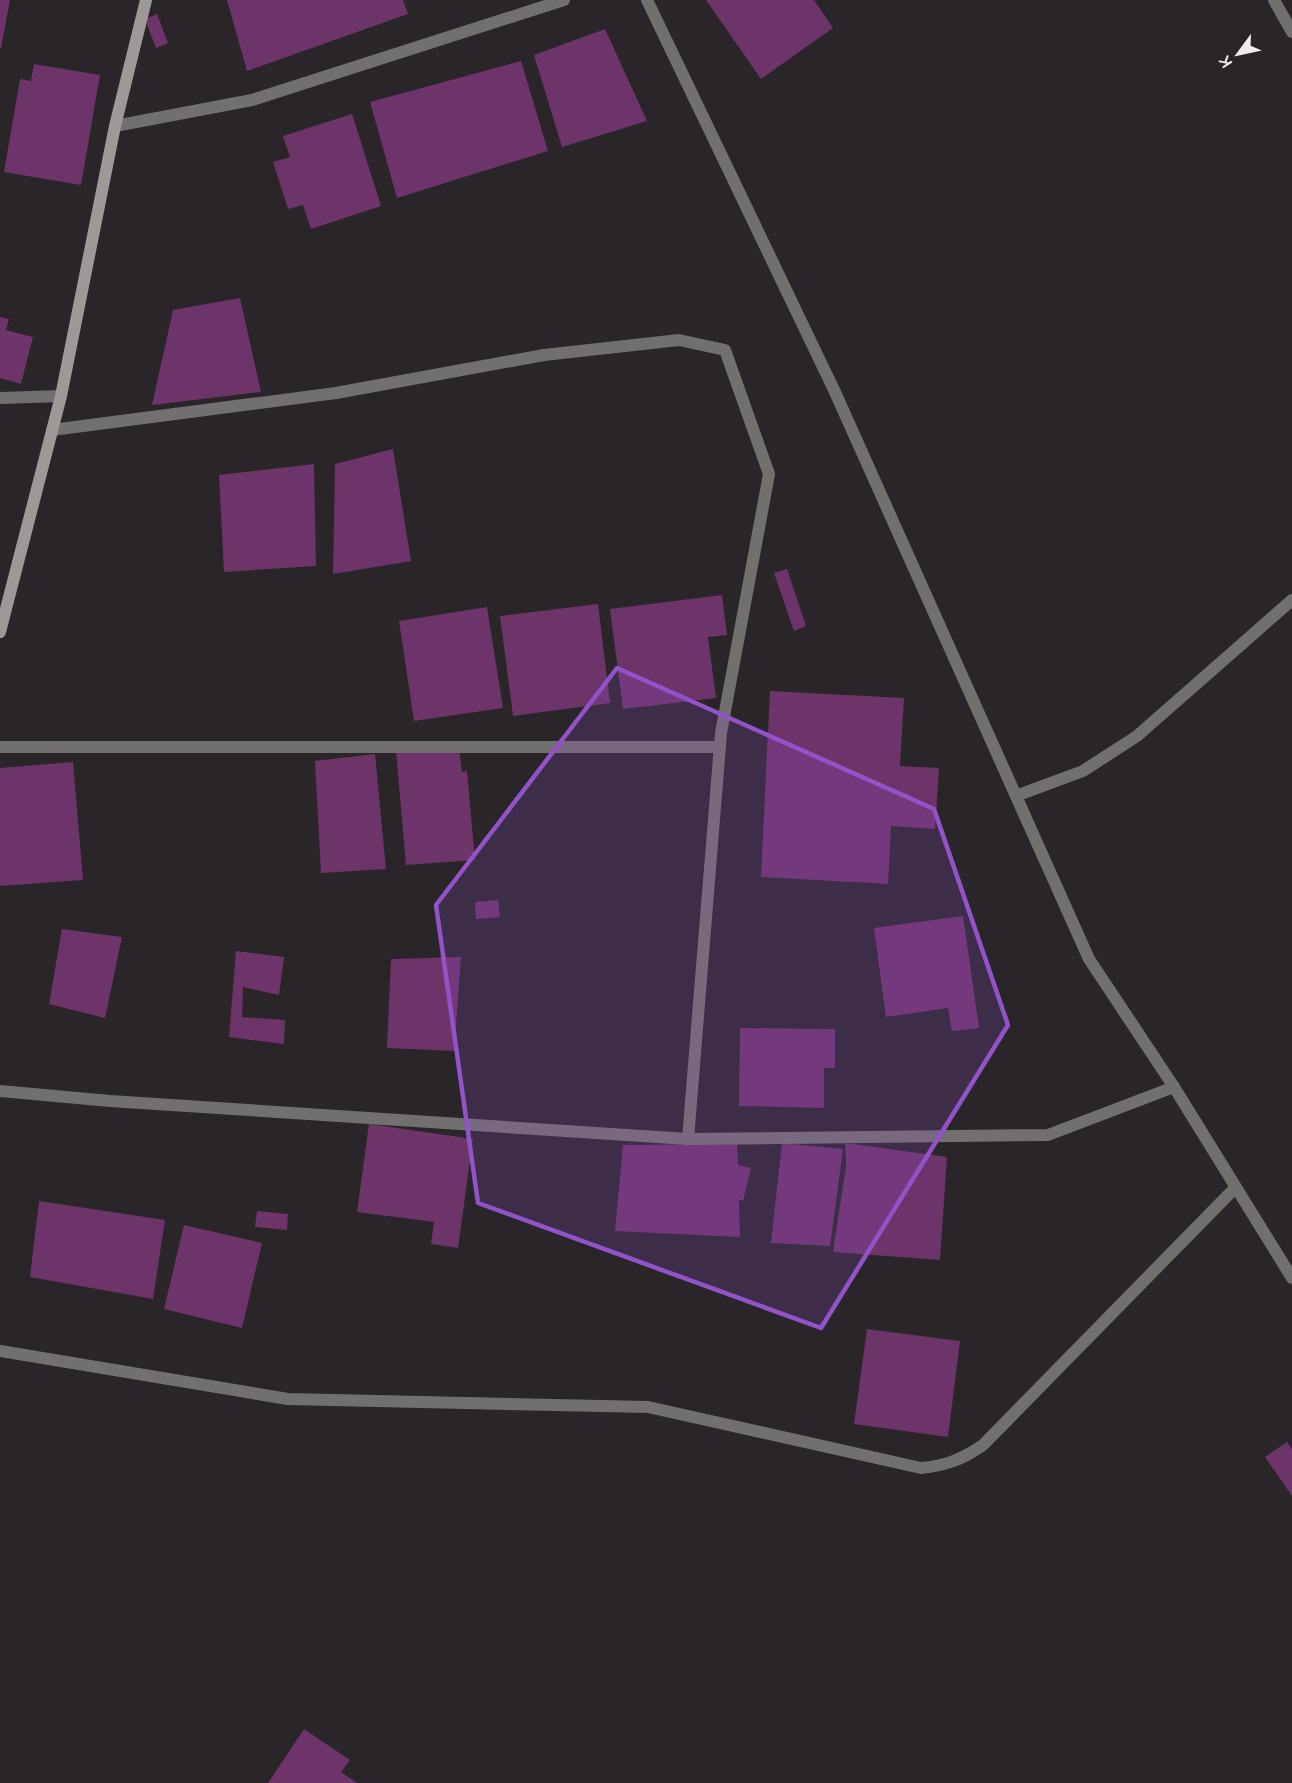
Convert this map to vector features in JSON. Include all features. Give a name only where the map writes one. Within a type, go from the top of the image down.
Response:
[{"type":"street","points":[[0,632],[61,396],[115,126],[146,0]]},
{"type":"street","points":[[115,126],[252,100],[564,0]]},
{"type":"street","points":[[647,0],[835,392],[1089,959],[1174,1087],[1292,1278]]},
{"type":"street","points":[[1274,0],[1292,32]]},
{"type":"street","points":[[52,430],[336,393],[555,354],[679,340],[725,350],[769,474],[720,747],[688,1139]]},
{"type":"street","points":[[0,398],[61,396]]},
{"type":"street","points":[[1016,796],[1083,771],[1137,736],[1292,600]]},
{"type":"street","points":[[0,747],[720,747]]},
{"type":"street","points":[[0,1090],[110,1101],[688,1139],[1048,1135],[1174,1087]]},
{"type":"street","points":[[0,1351],[288,1398],[648,1407],[921,1468],[939,1466],[956,1461],[983,1445],[1235,1188]]},
{"type":"highlighted area","points":[[617,668],[934,809],[1008,1025],[821,1328],[478,1203],[436,905]]},
{"type":"building","points":[[0,0],[10,0],[1,48],[0,48]]},
{"type":"building","points":[[227,0],[403,0],[408,14],[247,71]]},
{"type":"building","points":[[706,0],[814,0],[833,28],[761,79]]},
{"type":"building","points":[[157,14],[168,43],[156,48],[145,19]]},
{"type":"building","points":[[605,29],[647,121],[562,147],[534,55]]},
{"type":"building","points":[[521,61],[548,151],[397,198],[370,102]]},
{"type":"building","points":[[34,64],[100,75],[81,185],[4,172],[20,79],[31,81]]},
{"type":"building","points":[[352,114],[381,206],[311,229],[303,205],[288,209],[273,162],[290,157],[283,136]]},
{"type":"building","points":[[240,298],[261,392],[152,405],[173,310]]},
{"type":"building","points":[[0,317],[9,319],[6,330],[33,337],[21,384],[0,378]]},
{"type":"building","points":[[393,449],[411,561],[333,574],[335,464]]},
{"type":"building","points":[[314,464],[316,566],[224,572],[219,475]]},
{"type":"building","points":[[787,569],[806,626],[794,631],[774,573]]},
{"type":"building","points":[[722,595],[727,635],[708,637],[716,698],[623,709],[610,609]]},
{"type":"building","points":[[598,604],[610,703],[513,716],[500,616]]},
{"type":"building","points":[[487,607],[503,708],[414,721],[399,621]]},
{"type":"building","points":[[770,691],[904,698],[900,766],[939,768],[935,829],[891,826],[888,884],[761,877]]},
{"type":"building","points":[[459,746],[462,772],[467,771],[475,860],[406,865],[396,751]]},
{"type":"building","points":[[375,754],[386,869],[321,873],[315,761]]},
{"type":"building","points":[[73,762],[83,880],[0,886],[0,768]]},
{"type":"building","points":[[498,900],[500,917],[476,919],[475,902]]},
{"type":"building","points":[[963,916],[979,1028],[952,1031],[948,1008],[886,1017],[874,928]]},
{"type":"building","points":[[62,929],[122,937],[105,1018],[49,1004]]},
{"type":"building","points":[[236,951],[284,957],[279,995],[243,987],[242,1017],[285,1020],[284,1044],[229,1037]]},
{"type":"building","points":[[461,957],[454,1051],[387,1048],[391,959]]},
{"type":"building","points":[[740,1028],[835,1029],[835,1068],[824,1068],[824,1108],[739,1106]]},
{"type":"building","points":[[369,1124],[473,1139],[458,1248],[431,1244],[434,1222],[357,1212]]},
{"type":"building","points":[[782,1143],[843,1149],[830,1246],[771,1243]]},
{"type":"building","points":[[845,1143],[947,1157],[940,1260],[833,1252],[846,1166]]},
{"type":"building","points":[[737,1144],[738,1165],[751,1168],[743,1201],[739,1200],[740,1237],[615,1231],[623,1145]]},
{"type":"building","points":[[39,1201],[165,1220],[153,1299],[30,1277]]},
{"type":"building","points":[[257,1211],[288,1214],[287,1230],[255,1227]]},
{"type":"building","points":[[184,1225],[262,1243],[242,1328],[164,1309]]},
{"type":"building","points":[[867,1329],[960,1341],[948,1437],[854,1424]]},
{"type":"building","points":[[1287,1442],[1292,1449],[1292,1496],[1265,1457]]},
{"type":"building","points":[[304,1729],[350,1760],[341,1772],[357,1783],[268,1783]]}]
